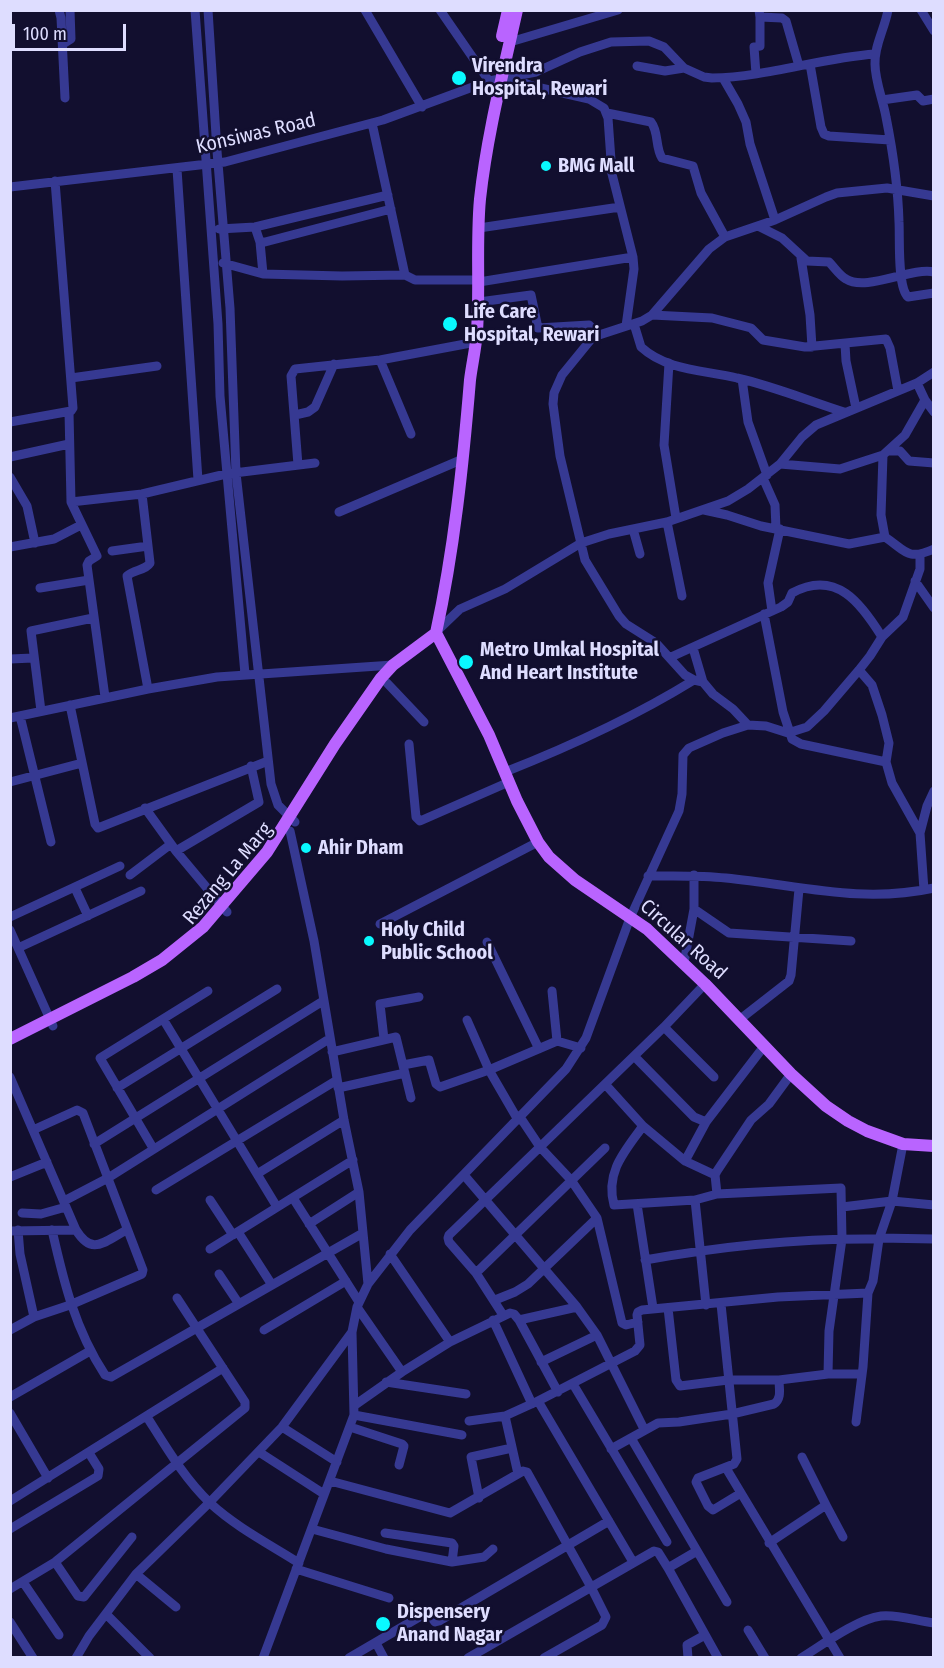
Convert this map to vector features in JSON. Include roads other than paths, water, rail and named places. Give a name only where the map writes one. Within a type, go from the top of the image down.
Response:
[{"type":"main road","points":[[473,347],[480,202],[508,10]]},
{"type":"main road","points":[[436,633],[446,583],[463,459],[479,302],[472,213],[476,176],[516,10]]},
{"type":"main road","name":"Rezang La Marg","points":[[10,1046],[164,966],[197,942],[282,845],[292,823],[360,707],[393,665],[436,633]]},
{"type":"main road","name":"Circular Road","points":[[436,633],[489,735],[538,842],[549,857],[574,880],[647,929],[705,984],[791,1074],[826,1106],[867,1131],[903,1144],[933,1146]]},
{"type":"main road","name":"Rezang La Marg","points":[[323,770],[408,654]]},
{"type":"main road","name":"Rezang La Marg","points":[[10,1039],[52,1023]]},
{"type":"street","points":[[59,10],[65,98]]},
{"type":"street","points":[[63,44],[71,39],[70,10]]},
{"type":"street","points":[[195,10],[212,260],[231,474],[245,674]]},
{"type":"street","points":[[208,10],[226,264],[231,474],[271,784],[276,800],[292,823],[329,1039],[359,1192],[368,1284]]},
{"type":"street","points":[[365,10],[422,107]]},
{"type":"street","points":[[440,10],[498,79],[589,99],[600,104],[607,113],[612,174],[633,257],[630,325],[641,347],[669,363],[696,371],[742,379],[844,412]]},
{"type":"street","points":[[510,42],[618,10]]},
{"type":"street","points":[[888,10],[875,65],[898,189],[901,277],[904,295],[908,297],[933,293]]},
{"type":"street","points":[[921,10],[933,31]]},
{"type":"street","points":[[756,74],[754,47],[760,46],[760,14],[782,18],[786,21],[799,66]]},
{"type":"street","name":"Konsiwas Road","points":[[10,187],[218,163],[372,123],[498,79],[536,72],[600,45],[650,41],[668,51],[684,68]]},
{"type":"street","points":[[637,66],[665,71],[684,68],[704,77],[723,78],[845,57],[876,54]]},
{"type":"street","points":[[810,64],[824,134],[890,140]]},
{"type":"street","points":[[723,78],[746,122],[750,144],[775,220]]},
{"type":"street","points":[[882,100],[917,95],[923,102],[933,99]]},
{"type":"street","points":[[607,113],[651,122],[658,152],[662,158],[693,166],[701,193],[725,237]]},
{"type":"street","points":[[372,123],[405,275]]},
{"type":"street","points":[[177,169],[198,480]]},
{"type":"street","points":[[10,422],[69,412],[73,408],[54,181]]},
{"type":"street","points":[[748,725],[733,709],[699,681],[685,675],[671,657],[645,635],[626,624],[585,560],[560,456],[554,421],[554,393],[562,375],[593,337],[652,315],[709,249],[725,237],[775,220],[830,195],[872,188],[898,189],[933,196]]},
{"type":"street","points":[[210,228],[255,227],[388,195]]},
{"type":"street","points":[[479,228],[620,207]]},
{"type":"street","points":[[260,242],[391,209]]},
{"type":"street","points":[[758,226],[782,238],[801,258],[812,263],[829,262],[845,279],[854,282],[901,277],[923,271],[933,272]]},
{"type":"street","points":[[255,227],[260,242],[263,274]]},
{"type":"street","points":[[212,260],[263,274],[405,275],[415,280],[476,281],[633,257]]},
{"type":"street","points":[[801,258],[810,315],[812,347]]},
{"type":"street","points":[[530,274],[531,295],[538,328],[589,326],[592,328],[593,337]]},
{"type":"street","points":[[479,302],[531,295]]},
{"type":"street","points":[[652,315],[693,316],[719,320],[751,328],[762,340],[812,347],[883,339],[888,341],[898,392]]},
{"type":"street","points":[[845,344],[846,361],[856,408]]},
{"type":"street","points":[[298,465],[292,371],[299,368],[473,347]]},
{"type":"street","points":[[380,360],[411,434]]},
{"type":"street","points":[[669,363],[664,445],[671,520],[682,596]]},
{"type":"street","points":[[295,415],[309,412],[315,407],[334,364]]},
{"type":"street","points":[[71,378],[157,366]]},
{"type":"street","points":[[436,633],[445,621],[460,609],[505,590],[581,543],[671,520],[728,501],[765,477],[816,425],[918,383],[933,372]]},
{"type":"street","points":[[742,379],[748,422],[775,505],[778,529],[768,583],[768,613],[788,733],[792,739],[801,744],[886,762]]},
{"type":"street","points":[[918,383],[933,412]]},
{"type":"street","points":[[925,400],[905,435],[886,453],[881,515],[885,537],[909,555],[920,555],[933,549]]},
{"type":"street","points":[[69,412],[70,502],[97,556],[87,563],[105,697]]},
{"type":"street","points":[[10,457],[69,444]]},
{"type":"street","points":[[780,464],[840,469],[886,453],[900,451],[909,461],[933,463]]},
{"type":"street","points":[[339,512],[463,459]]},
{"type":"street","points":[[70,502],[142,494],[231,474],[315,463]]},
{"type":"street","points":[[10,477],[27,506],[35,543]]},
{"type":"street","points":[[142,494],[149,565],[127,576],[148,689]]},
{"type":"street","points":[[704,510],[761,526],[849,544],[885,537]]},
{"type":"street","points":[[10,547],[54,539],[81,525]]},
{"type":"street","points":[[633,528],[640,554]]},
{"type":"street","points":[[112,551],[148,546]]},
{"type":"street","points":[[263,1658],[355,1410],[352,1332],[358,1304],[368,1284],[410,1230],[566,1069],[581,1048],[630,918],[679,811],[685,751],[723,733],[748,725],[766,726],[788,733],[807,727],[859,670],[882,637],[903,617],[921,565],[920,555]]},
{"type":"street","points":[[40,588],[89,580]]},
{"type":"street","points":[[915,581],[933,608]]},
{"type":"street","points":[[671,657],[786,604],[792,593],[817,583],[856,600],[882,637]]},
{"type":"street","points":[[41,711],[33,658],[31,634],[33,630],[93,618]]},
{"type":"street","points":[[693,648],[699,681]]},
{"type":"street","points":[[10,659],[33,658]]},
{"type":"street","points":[[51,842],[34,775],[15,717],[105,697],[245,674],[393,665]]},
{"type":"street","points":[[859,670],[872,685],[882,715],[889,742],[886,762],[892,783],[921,832]]},
{"type":"street","points":[[409,744],[416,817],[420,821],[699,681]]},
{"type":"street","points":[[387,683],[424,722]]},
{"type":"street","points":[[70,705],[96,826],[101,827],[268,761]]},
{"type":"street","points":[[10,782],[82,763]]},
{"type":"street","points":[[251,766],[259,802]]},
{"type":"street","points":[[648,876],[694,875],[728,878],[859,895],[929,889],[921,832],[933,791]]},
{"type":"street","points":[[130,874],[174,847],[259,802],[276,800]]},
{"type":"street","points":[[145,808],[225,909]]},
{"type":"street","points":[[921,832],[933,829]]},
{"type":"street","points":[[380,924],[538,842]]},
{"type":"street","points":[[10,917],[120,866]]},
{"type":"street","points":[[684,963],[694,909],[694,875]]},
{"type":"street","points":[[75,888],[88,916]]},
{"type":"street","points":[[739,1020],[789,981],[799,889]]},
{"type":"street","points":[[18,948],[141,891]]},
{"type":"street","points":[[694,909],[729,933],[851,941]]},
{"type":"street","points":[[10,930],[52,1023]]},
{"type":"street","points":[[487,942],[539,1049]]},
{"type":"street","points":[[503,1315],[476,1273],[448,1238],[705,984]]},
{"type":"street","points":[[117,1088],[277,989]]},
{"type":"street","points":[[153,1148],[100,1059],[208,991]]},
{"type":"street","points":[[552,991],[557,1041]]},
{"type":"street","points":[[384,1039],[380,1004],[419,997]]},
{"type":"street","points":[[94,1144],[323,1001]]},
{"type":"street","points":[[163,1019],[278,1207]]},
{"type":"street","points":[[467,1020],[489,1070],[519,1119],[540,1147],[572,1179],[597,1218],[622,1323],[626,1325],[638,1322]]},
{"type":"street","points":[[664,1027],[714,1077]]},
{"type":"street","points":[[332,1052],[396,1037],[411,1098]]},
{"type":"street","points":[[22,1213],[41,1214],[65,1204],[329,1039]]},
{"type":"street","points":[[156,1190],[338,1084],[404,1069],[429,1060],[436,1084],[441,1087],[489,1070],[557,1041],[581,1048]]},
{"type":"street","points":[[685,1161],[706,1122],[765,1045]]},
{"type":"street","points":[[634,1056],[694,1117],[706,1122]]},
{"type":"street","points":[[717,1194],[715,1175],[751,1120],[769,1104],[791,1074]]},
{"type":"street","points":[[10,1077],[76,1230],[87,1245],[93,1246],[127,1230]]},
{"type":"street","points":[[605,1084],[643,1126],[685,1161],[715,1175]]},
{"type":"street","points":[[10,1330],[34,1317],[70,1305],[143,1272],[80,1111],[77,1110],[33,1130]]},
{"type":"street","points":[[257,1174],[344,1120]]},
{"type":"street","points":[[643,1126],[616,1165],[612,1181],[614,1205],[695,1200],[717,1194],[837,1186],[842,1191],[842,1239],[836,1296],[829,1331],[828,1374]]},
{"type":"street","points":[[856,1422],[868,1293],[873,1281],[879,1238],[892,1201],[903,1144]]},
{"type":"street","points":[[476,1273],[605,1148]]},
{"type":"street","points":[[210,1249],[353,1160]]},
{"type":"street","points":[[10,1177],[47,1162]]},
{"type":"street","points":[[465,1174],[546,1268],[597,1335],[645,1429]]},
{"type":"street","points":[[309,1224],[359,1192]]},
{"type":"street","points":[[293,1198],[402,1372]]},
{"type":"street","points":[[210,1200],[272,1285]]},
{"type":"street","points":[[695,1200],[706,1305]]},
{"type":"street","points":[[842,1207],[892,1201],[933,1205]]},
{"type":"street","points":[[637,1204],[653,1308]]},
{"type":"street","points":[[495,1300],[522,1288],[597,1218]]},
{"type":"street","points":[[34,1317],[14,1230],[76,1230]]},
{"type":"street","points":[[52,1230],[70,1305],[90,1351],[105,1375],[111,1377],[363,1233]]},
{"type":"street","points":[[645,1260],[700,1250],[842,1239],[933,1239]]},
{"type":"street","points":[[390,1254],[450,1342]]},
{"type":"street","points":[[219,1274],[239,1304]]},
{"type":"street","points":[[264,1330],[346,1281]]},
{"type":"street","points":[[469,1421],[505,1416],[558,1392],[635,1351],[640,1346],[638,1312],[653,1308],[721,1304],[778,1297],[868,1293]]},
{"type":"street","points":[[10,1589],[55,1562],[245,1408],[245,1402],[177,1298]]},
{"type":"street","points":[[721,1304],[737,1459],[734,1464],[696,1480],[710,1509],[716,1509],[741,1493]]},
{"type":"street","points":[[519,1320],[577,1307]]},
{"type":"street","points":[[668,1308],[678,1384],[685,1386],[728,1380],[779,1380],[828,1374],[862,1374]]},
{"type":"street","points":[[355,1410],[386,1382],[450,1342],[503,1315],[514,1314],[558,1392]]},
{"type":"street","points":[[493,1320],[535,1403],[633,1563]]},
{"type":"street","points":[[76,1658],[88,1636],[135,1574],[210,1502],[282,1427],[352,1332]]},
{"type":"street","points":[[541,1362],[597,1335]]},
{"type":"street","points":[[10,1397],[90,1351]]},
{"type":"street","points":[[10,1501],[223,1368]]},
{"type":"street","points":[[611,1449],[658,1423],[732,1414],[778,1402],[779,1380]]},
{"type":"street","points":[[386,1382],[466,1394]]},
{"type":"street","points":[[573,1384],[667,1542]]},
{"type":"street","points":[[355,1410],[462,1435]]},
{"type":"street","points":[[10,1413],[48,1478]]},
{"type":"street","points":[[505,1416],[518,1474]]},
{"type":"street","points":[[147,1417],[175,1463],[210,1502],[234,1522],[297,1566],[389,1598]]},
{"type":"street","points":[[282,1427],[337,1462]]},
{"type":"street","points":[[350,1427],[402,1444],[404,1446],[399,1465]]},
{"type":"street","points":[[631,1438],[727,1602]]},
{"type":"street","points":[[479,1497],[471,1457],[512,1448]]},
{"type":"street","points":[[259,1452],[324,1494]]},
{"type":"street","points":[[12,1525],[98,1476],[99,1469],[89,1453]]},
{"type":"street","points":[[802,1457],[843,1537]]},
{"type":"street","points":[[726,1468],[840,1658]]},
{"type":"street","points":[[330,1481],[450,1513],[523,1471],[526,1472],[604,1611],[604,1621],[593,1630],[544,1658]]},
{"type":"street","points":[[769,1543],[826,1505]]},
{"type":"street","points":[[349,1658],[426,1613],[435,1622],[439,1621],[609,1521]]},
{"type":"street","points":[[312,1529],[386,1549],[452,1562],[484,1557],[493,1549]]},
{"type":"street","points":[[385,1533],[452,1543],[454,1546],[452,1562]]},
{"type":"street","points":[[55,1562],[81,1598],[132,1537]]},
{"type":"street","points":[[468,1658],[657,1550],[718,1658]]},
{"type":"street","points":[[668,1568],[697,1551]]},
{"type":"street","points":[[135,1574],[176,1607]]},
{"type":"street","points":[[23,1582],[59,1635]]},
{"type":"street","points":[[106,1614],[150,1658]]},
{"type":"street","points":[[805,1656],[855,1626],[883,1616],[933,1623]]},
{"type":"street","points":[[10,1622],[33,1658]]},
{"type":"street","points":[[748,1630],[765,1658]]},
{"type":"street","points":[[688,1658],[687,1645],[705,1635]]},
{"type":"street","points":[[376,1643],[384,1658]]},
{"type":"place","name":"Virendra Hospital, Rewari","points":[[459,78]]},
{"type":"place","name":"BMG Mall","points":[[546,166]]},
{"type":"place","name":"Life Care Hospital, Rewari","points":[[450,324]]},
{"type":"place","name":"Metro Umkal Hospital And Heart Institute","points":[[466,662]]},
{"type":"place","name":"Ahir Dham","points":[[306,848]]},
{"type":"place","name":"Holy Child Public School","points":[[369,941]]},
{"type":"place","name":"Dispensery Anand Nagar","points":[[383,1624]]}]
